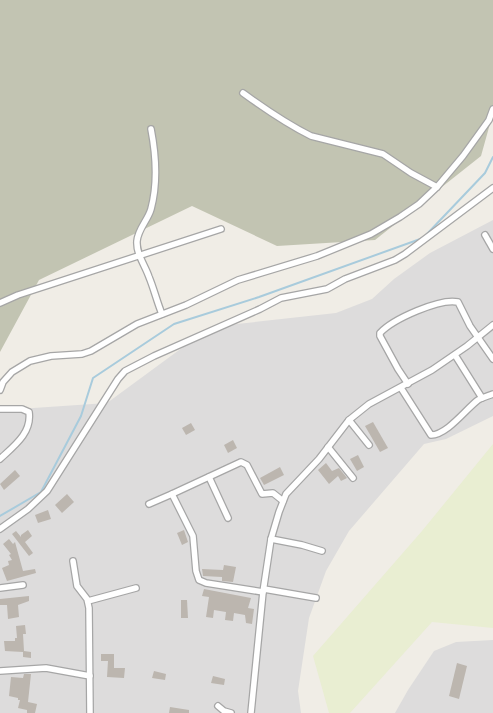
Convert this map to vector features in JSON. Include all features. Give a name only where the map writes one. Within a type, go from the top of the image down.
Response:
[{"type":"street","points":[[243,93],[266,111],[302,132],[311,136],[383,154],[411,173],[437,186]]},
{"type":"street","points":[[0,390],[12,372],[30,361],[51,356],[73,356],[91,351],[137,324],[186,305],[238,280],[317,256],[371,234],[406,213],[437,186],[491,119],[493,109]]},
{"type":"street","points":[[151,129],[156,154],[154,188],[151,210],[137,239],[139,256],[149,276],[162,314]]},
{"type":"street","points":[[0,530],[28,509],[47,491],[118,379],[125,371],[281,298],[327,289],[344,279],[395,260],[493,188]]},
{"type":"street","points":[[0,303],[18,295],[221,229]]},
{"type":"street","points":[[485,235],[493,249]]},
{"type":"street","points":[[408,384],[398,370],[380,336],[382,330],[413,312],[450,301],[456,301],[460,305],[478,338],[493,359]]},
{"type":"street","points":[[252,713],[271,539],[283,501],[292,486],[328,447],[349,420],[369,404],[401,388],[455,355],[493,325]]},
{"type":"street","points":[[455,355],[482,398]]},
{"type":"street","points":[[401,388],[431,435],[436,435],[482,398],[493,394]]},
{"type":"street","points":[[0,409],[22,409],[29,412],[30,420],[26,432],[0,459]]},
{"type":"street","points":[[349,420],[369,445]]},
{"type":"street","points":[[328,447],[354,478]]},
{"type":"street","points":[[149,504],[241,462],[244,462],[262,494],[273,493],[283,501]]},
{"type":"street","points":[[209,477],[228,518]]},
{"type":"street","points":[[172,494],[193,536],[196,571],[199,580],[222,586],[316,598]]},
{"type":"street","points":[[271,539],[302,544],[322,551]]},
{"type":"street","points":[[73,561],[77,586],[88,601],[90,713]]},
{"type":"street","points":[[0,588],[23,585]]},
{"type":"street","points":[[88,601],[136,588]]},
{"type":"street","points":[[0,671],[46,668],[90,676]]},
{"type":"street","points":[[218,706],[224,711],[231,713]]},
{"type":"shaded area","points":[[0,0],[493,0],[493,113],[481,156],[375,240],[277,246],[192,206],[39,280],[0,352]]},
{"type":"shaded area","points":[[493,220],[493,416],[446,439],[424,444],[349,531],[326,571],[309,618],[298,691],[301,713],[0,713],[0,413],[4,410],[107,403],[190,342],[212,331],[237,324],[336,313],[372,299],[394,279],[430,253]]},
{"type":"shaded area","points":[[493,444],[493,628],[432,622],[350,713],[329,713],[313,656],[422,531]]},
{"type":"shaded area","points":[[493,640],[493,713],[395,713],[434,651],[456,642]]},
{"type":"building","points":[[373,422],[388,448],[380,452],[365,426]]},
{"type":"building","points":[[191,423],[195,430],[186,435],[182,428]]},
{"type":"building","points":[[233,440],[237,448],[228,453],[224,445]]},
{"type":"building","points":[[358,455],[364,467],[357,471],[350,459]]},
{"type":"building","points":[[326,463],[332,471],[339,468],[347,478],[341,481],[338,476],[329,484],[318,470]]},
{"type":"building","points":[[280,467],[284,475],[264,485],[260,478]]},
{"type":"building","points":[[15,470],[20,476],[4,490],[0,484]]},
{"type":"building","points":[[67,494],[74,502],[62,513],[55,505]]},
{"type":"building","points":[[48,510],[51,519],[38,523],[35,515]]},
{"type":"building","points":[[28,530],[32,536],[25,542],[33,553],[29,556],[12,534],[16,531],[21,537]]},
{"type":"building","points":[[184,530],[188,542],[182,545],[177,533]]},
{"type":"building","points":[[9,539],[13,544],[15,542],[23,571],[35,569],[36,573],[7,581],[2,568],[9,565],[8,561],[12,560],[9,555],[11,554],[3,544]]},
{"type":"building","points":[[224,565],[236,567],[233,582],[222,581],[222,577],[203,576],[202,569],[223,570]]},
{"type":"building","points":[[204,589],[251,598],[248,608],[254,609],[252,624],[246,623],[245,615],[234,613],[233,621],[225,620],[226,612],[214,610],[213,618],[206,617],[209,597],[202,596]]},
{"type":"building","points":[[29,596],[29,601],[18,605],[19,617],[8,619],[7,605],[0,605],[0,599]]},
{"type":"building","points":[[181,600],[187,600],[188,618],[181,618]]},
{"type":"building","points":[[25,625],[26,634],[23,634],[24,651],[31,652],[31,658],[23,657],[23,652],[5,651],[4,641],[15,641],[15,638],[17,638],[16,626]]},
{"type":"building","points":[[101,654],[114,654],[114,668],[125,668],[124,678],[107,677],[108,661],[101,661]]},
{"type":"building","points":[[457,663],[467,666],[459,699],[449,696]]},
{"type":"building","points":[[154,671],[166,674],[165,680],[152,678]]},
{"type":"building","points":[[24,674],[31,674],[28,702],[37,704],[35,713],[27,713],[27,710],[18,708],[20,700],[9,696],[11,677],[23,678]]},
{"type":"building","points":[[213,676],[225,679],[224,685],[211,683]]},
{"type":"building","points":[[170,707],[189,710],[189,713],[169,713]]},
{"type":"waterway","points":[[426,235],[485,173],[493,157]]},
{"type":"waterway","points":[[0,516],[41,492],[81,416],[93,378],[174,324],[259,297],[423,238]]}]
